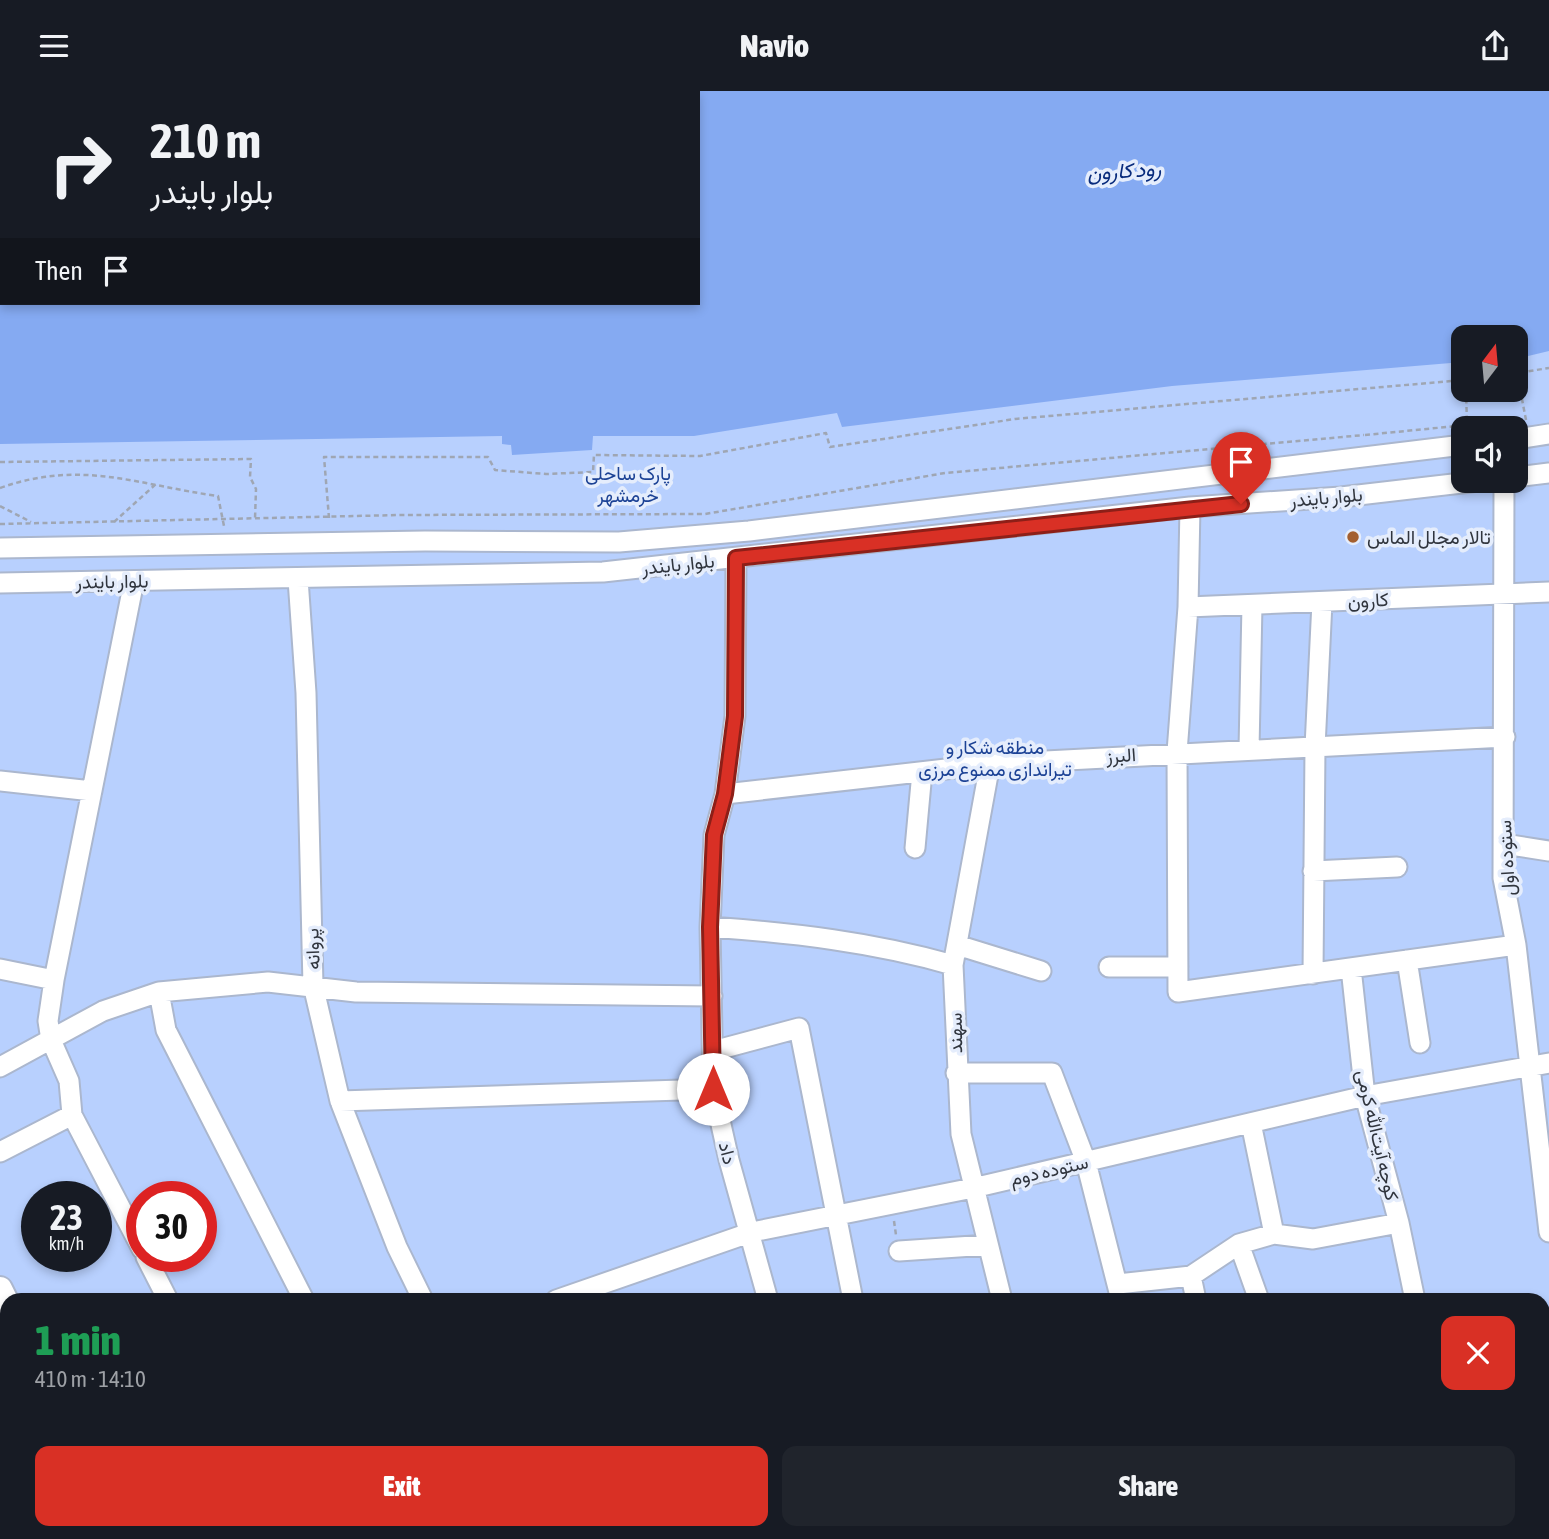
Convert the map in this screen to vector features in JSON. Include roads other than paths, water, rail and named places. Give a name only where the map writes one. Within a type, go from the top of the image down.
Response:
[{"type":"street","points":[[1528,432],[1549,435]]},
{"type":"street","name":"بلوار بایندر","points":[[0,548],[425,541],[619,542],[749,531],[1451,446]]},
{"type":"street","points":[[1528,476],[1549,473]]},
{"type":"street","points":[[1131,483],[1134,514]]},
{"type":"street","name":"بلوار بایندر","points":[[0,583],[603,572],[1190,507],[1341,497],[1451,484]]},
{"type":"street","name":"ستوده اول","points":[[1504,493],[1503,878],[1540,1065],[1549,1232]]},
{"type":"street","points":[[1190,507],[1188,607],[1177,752],[1178,992],[1516,945]]},
{"type":"street","name":"داد","points":[[736,558],[732,793],[714,835],[710,927],[713,1089],[729,1160],[766,1293]]},
{"type":"street","name":"پروانه","points":[[298,579],[306,693],[313,985],[340,1101],[397,1248],[420,1293]]},
{"type":"street","points":[[126,1218],[72,1115],[69,1081],[51,1040],[48,1021],[54,979],[134,581]]},
{"type":"street","name":"کارون","points":[[1188,607],[1549,591]]},
{"type":"street","points":[[1313,974],[1315,747],[1322,602]]},
{"type":"street","points":[[1250,749],[1252,605]]},
{"type":"street","name":"البرز","points":[[732,793],[990,764],[1177,752],[1505,737]]},
{"type":"street","name":"سهند","points":[[990,764],[953,964],[956,1073],[961,1134],[1000,1293]]},
{"type":"street","points":[[915,848],[922,772]]},
{"type":"street","points":[[0,781],[92,791]]},
{"type":"street","points":[[1504,844],[1549,851]]},
{"type":"street","points":[[1313,871],[1397,867]]},
{"type":"street","points":[[710,927],[801,933],[890,947],[953,964]]},
{"type":"street","points":[[957,945],[1041,971]]},
{"type":"street","points":[[1407,960],[1420,1043]]},
{"type":"street","points":[[1109,967],[1178,967]]},
{"type":"street","name":"کوچه آیت‌الله کرمی","points":[[1351,968],[1365,1096],[1399,1223],[1414,1293]]},
{"type":"street","points":[[0,969],[54,979]]},
{"type":"street","points":[[0,1067],[103,1011],[159,992],[268,982],[313,985],[356,992],[712,996]]},
{"type":"street","points":[[159,992],[166,1030],[300,1293]]},
{"type":"street","points":[[713,1051],[799,1028],[852,1293]]},
{"type":"street","name":"ستوده دوم","points":[[576,1293],[751,1232],[973,1188],[1365,1096],[1540,1065]]},
{"type":"street","points":[[956,1073],[1052,1073],[1086,1162],[1119,1292],[1191,1276],[1240,1244],[1273,1234],[1313,1239],[1399,1223]]},
{"type":"street","points":[[340,1101],[713,1089]]},
{"type":"street","points":[[0,1151],[72,1115]]},
{"type":"street","points":[[1251,1123],[1273,1234]]},
{"type":"street","points":[[1240,1244],[1257,1293]]},
{"type":"street","points":[[899,1251],[988,1245]]},
{"type":"street","points":[[154,1272],[164,1293]]},
{"type":"street","points":[[1191,1276],[1195,1293]]},
{"type":"water","name":"رود کارون","points":[[700,91],[1549,91],[1549,351],[1528,356],[1528,325],[1451,325],[1451,363],[1172,386],[842,427],[837,413],[694,436],[593,436],[592,450],[512,455],[511,445],[502,444],[502,436],[0,444],[0,305],[700,305]]},
{"type":"place","name":"تالار مجلل الماس","points":[[1353,537]]},
{"type":"park label","name":"پارک ساحلی خرمشهر","points":[[628,484]]},
{"type":"park label","name":"منطقه شکار و تیراندازی ممنوع مرزی","points":[[995,758]]}]
